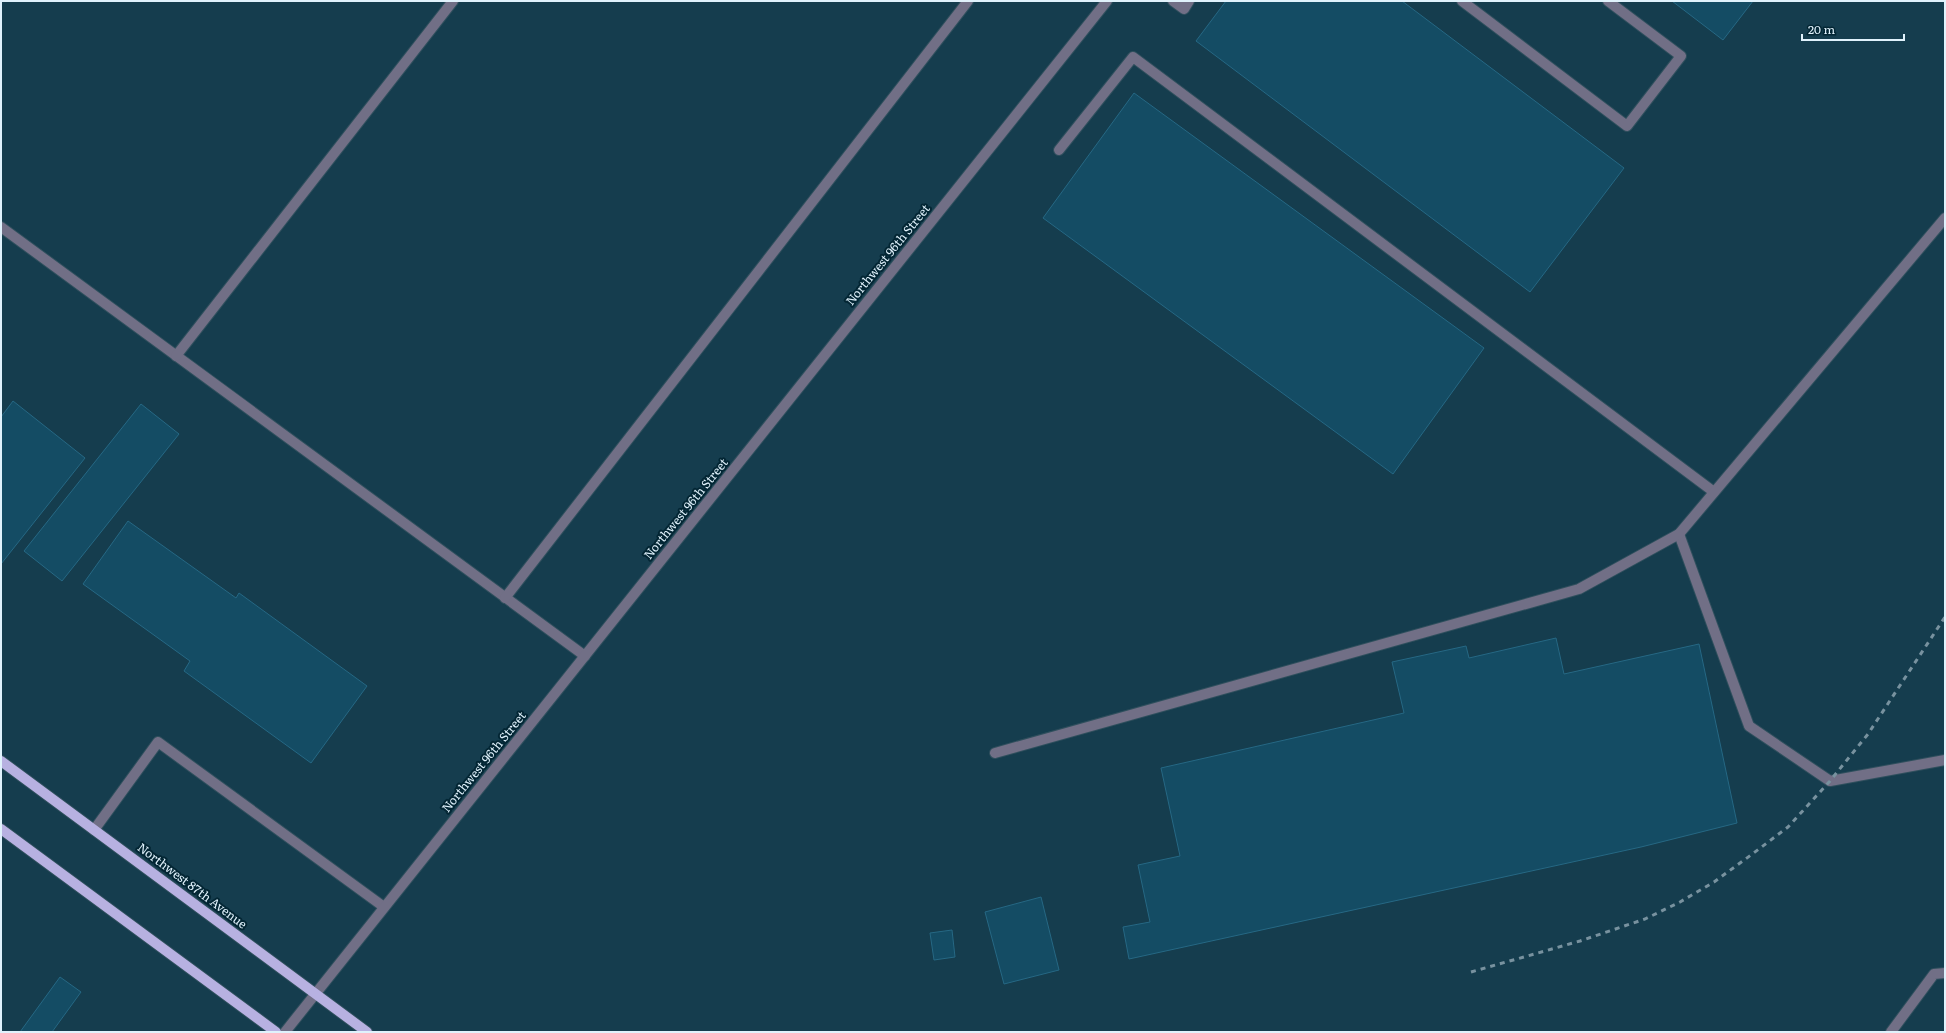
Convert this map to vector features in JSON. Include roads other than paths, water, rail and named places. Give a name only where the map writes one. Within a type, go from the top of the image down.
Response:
[{"type":"main road","name":"Northwest 87th Avenue","points":[[1,761],[367,1032]]},
{"type":"main road","points":[[1,829],[276,1032]]},
{"type":"street","points":[[176,356],[454,1]]},
{"type":"street","points":[[505,598],[968,1]]},
{"type":"street","name":"Northwest 96th Street","points":[[285,1032],[1107,1]]},
{"type":"street","points":[[1174,1],[1184,8],[1189,1]]},
{"type":"street","points":[[1462,1],[1627,126],[1681,56],[1608,1]]},
{"type":"street","points":[[1059,150],[1133,57],[1714,492]]},
{"type":"street","points":[[995,753],[1579,589],[1679,534],[1945,218]]},
{"type":"street","points":[[1,227],[585,656]]},
{"type":"street","points":[[1679,534],[1749,726],[1830,782],[1945,760]]},
{"type":"street","points":[[94,830],[158,742],[384,907]]},
{"type":"street","points":[[1892,1032],[1934,974],[1945,973]]},
{"type":"railway","points":[[1471,972],[1580,941],[1645,919],[1680,902],[1714,882],[1751,855],[1788,827],[1830,781],[1868,734],[1945,617]]}]
